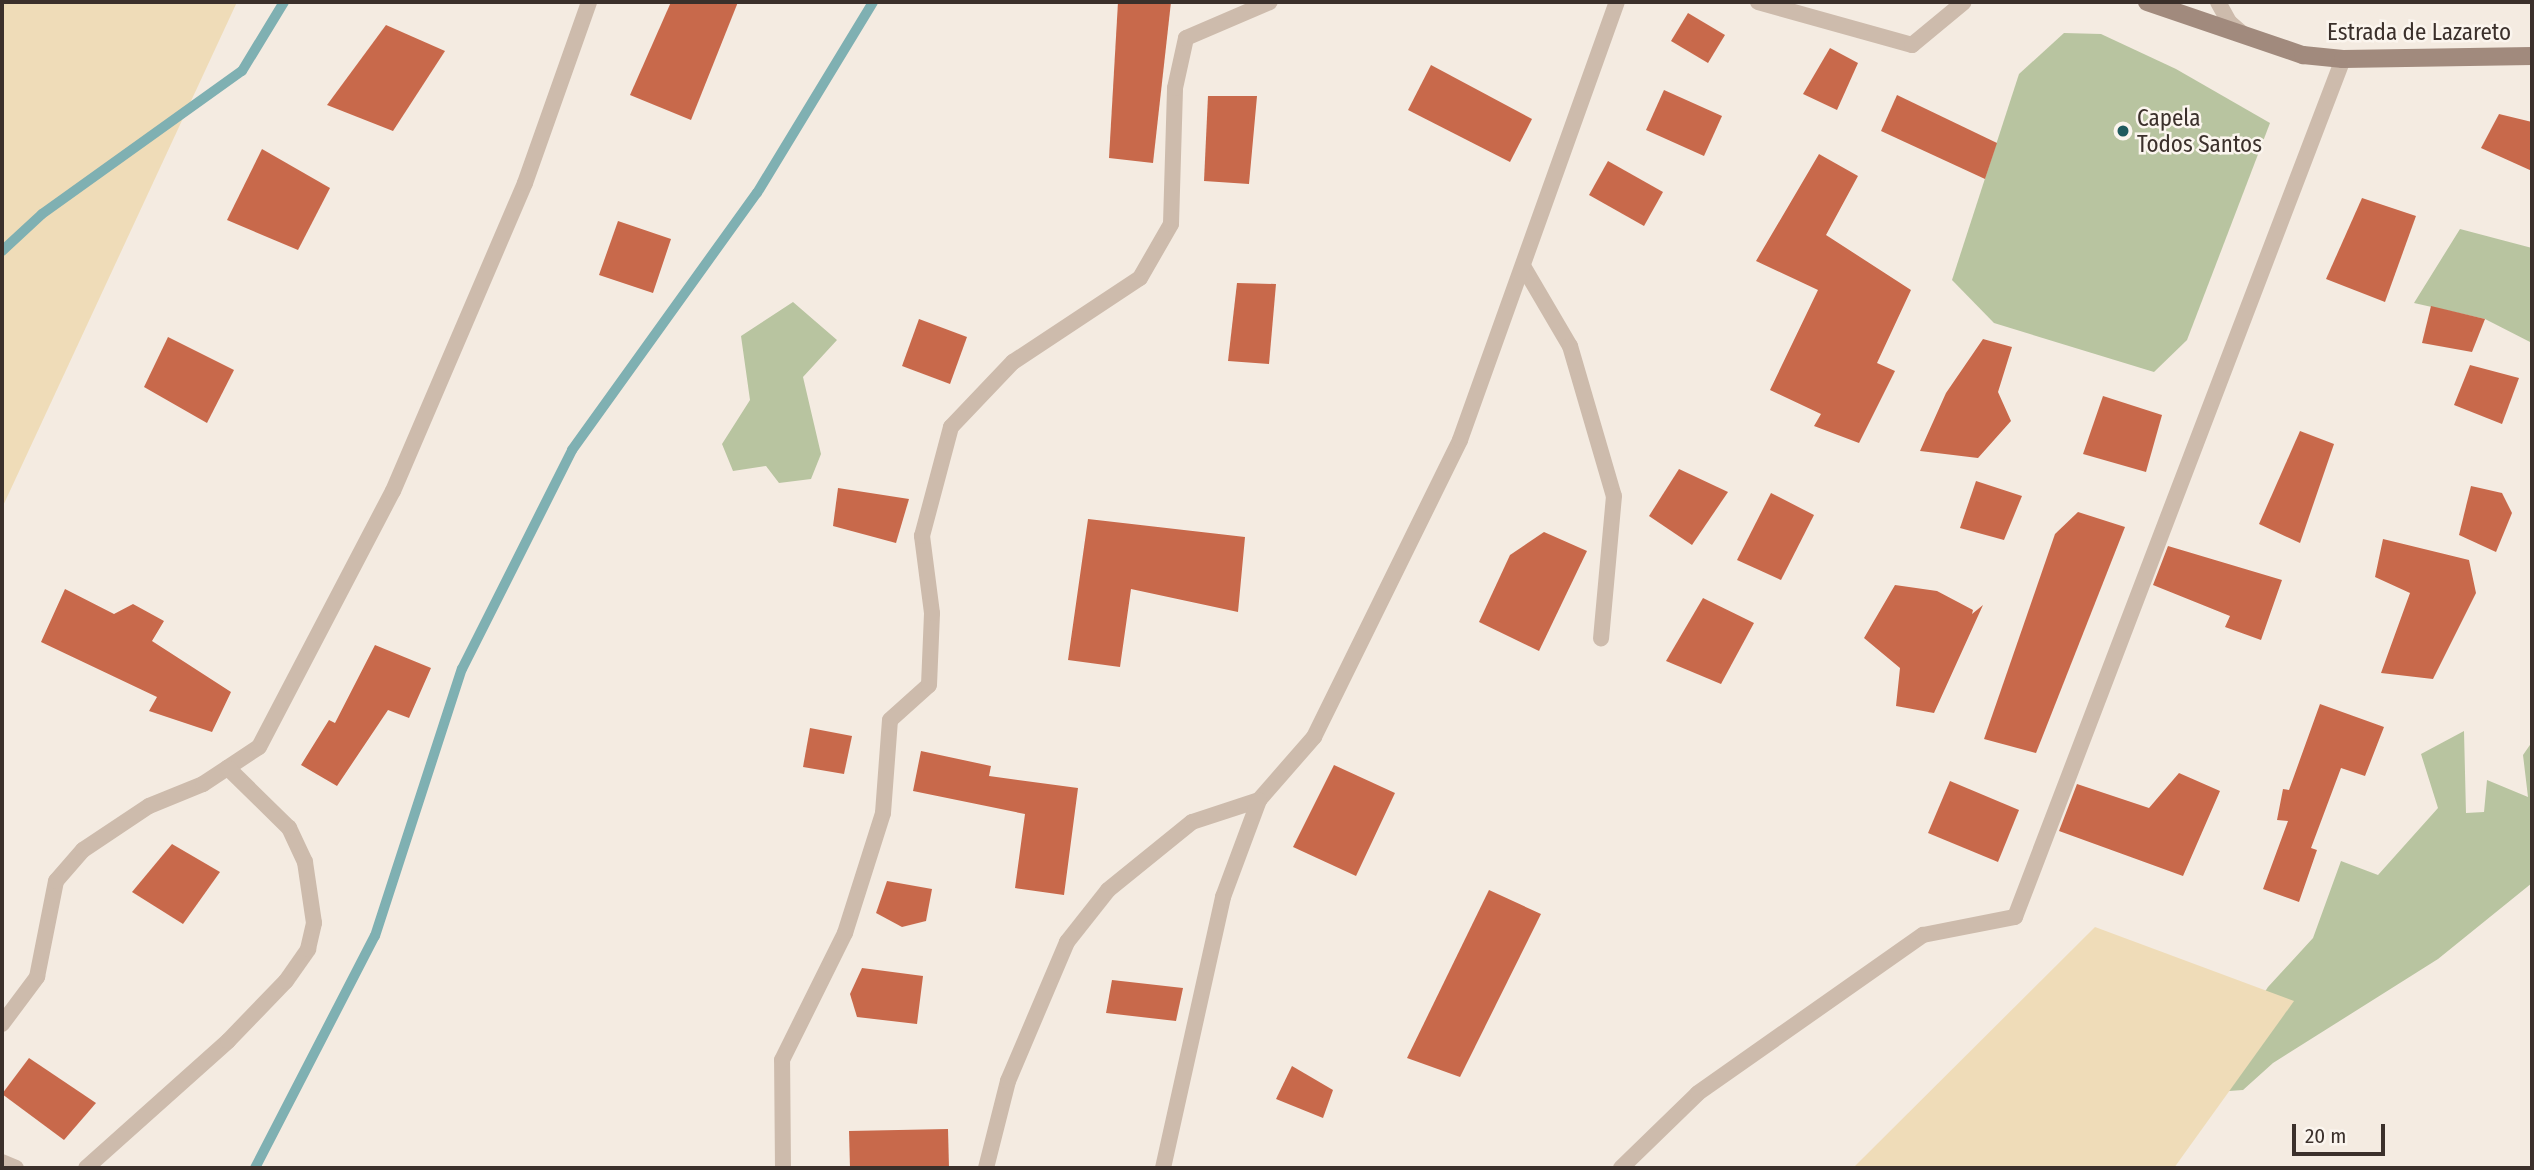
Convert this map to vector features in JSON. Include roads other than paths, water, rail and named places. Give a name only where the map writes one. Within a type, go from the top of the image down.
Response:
[{"type":"street","name":"Estrada de Lazareto","points":[[2147,2],[2303,55],[2343,59],[2532,56]]},
{"type":"lane","points":[[2,1024],[37,977],[56,881],[83,850],[149,806],[203,784],[259,747],[393,491],[526,183],[589,2]]},
{"type":"lane","points":[[783,1168],[782,1060],[845,933],[883,813],[890,720],[929,685],[932,613],[922,536],[951,427],[1013,362],[1140,278],[1171,224],[1175,88],[1186,38],[1270,2]]},
{"type":"lane","points":[[1163,1168],[1223,897],[1259,800],[1314,737],[1460,440],[1616,2]]},
{"type":"lane","points":[[1758,2],[1912,46],[1964,2]]},
{"type":"lane","points":[[2218,2],[2229,22],[2244,36]]},
{"type":"lane","points":[[1620,1168],[1698,1093],[1923,934],[2015,917],[2343,59]]},
{"type":"lane","points":[[1523,266],[1570,346],[1614,496],[1601,638]]},
{"type":"lane","points":[[86,1168],[228,1041],[286,981],[308,949],[314,923],[304,862],[289,828],[228,768]]},
{"type":"lane","points":[[986,1168],[1008,1081],[1067,942],[1108,890],[1192,822],[1259,800]]},
{"type":"lane","points":[[2,1162],[16,1168]]},
{"type":"waterway","points":[[2,251],[42,214],[242,71],[284,2]]},
{"type":"waterway","points":[[255,1168],[375,936],[462,669],[572,450],[757,193],[873,2]]},
{"type":"place","name":"Capela Todos Santos","points":[[2123,131]]}]
